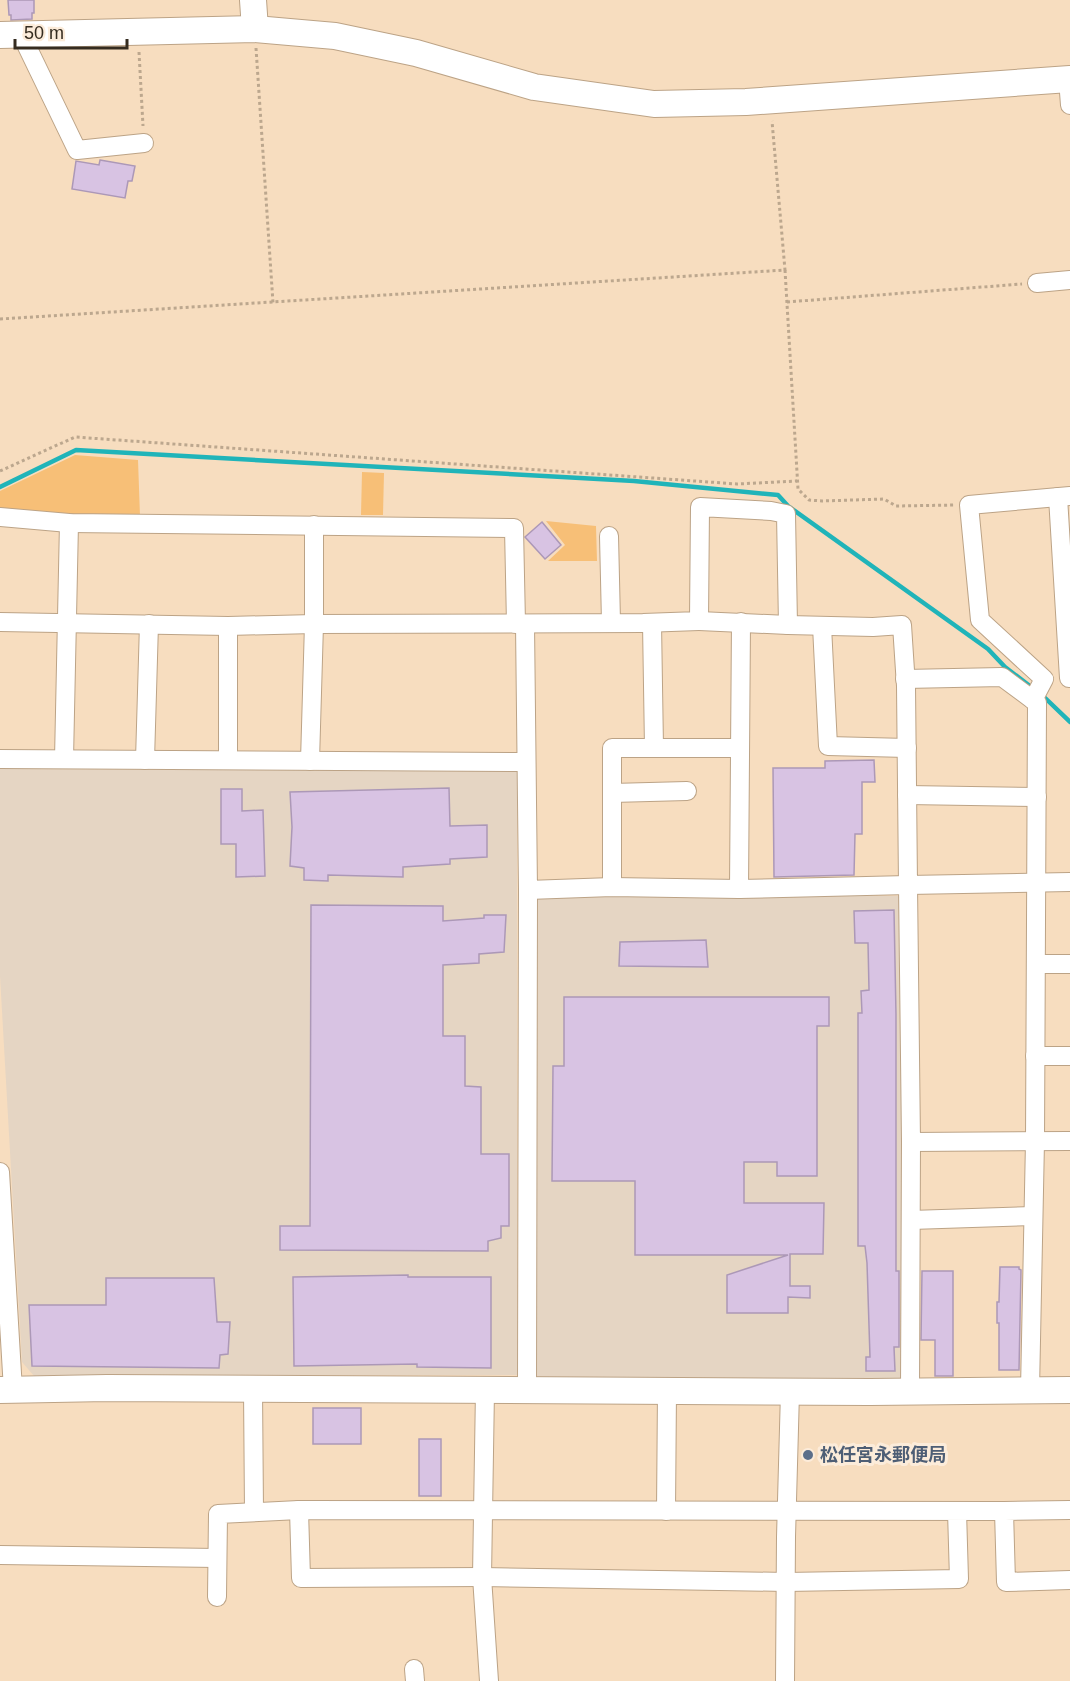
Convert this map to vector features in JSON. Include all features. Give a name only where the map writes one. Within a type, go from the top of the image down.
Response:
[{"type":"street","points":[[253,0],[255,29]]},
{"type":"street","points":[[144,143],[77,150],[10,34],[255,29],[335,36],[416,53],[534,87],[654,104],[770,100],[1069,79],[1070,105]]},
{"type":"street","points":[[1036,282],[1070,280]]},
{"type":"street","points":[[905,679],[1002,677],[1038,690],[1069,678],[1064,496],[969,505],[980,620],[1038,690],[1035,1142],[1030,1390]]},
{"type":"street","points":[[699,621],[700,507],[786,514],[788,625]]},
{"type":"street","points":[[0,517],[69,523],[514,528],[526,762],[528,890],[527,1390]]},
{"type":"street","points":[[64,759],[69,523]]},
{"type":"street","points":[[310,761],[314,525]]},
{"type":"street","points":[[609,536],[611,622]]},
{"type":"street","points":[[0,622],[228,626],[699,621],[873,627],[902,624],[907,748],[911,1142],[910,1392]]},
{"type":"street","points":[[739,889],[741,622]]},
{"type":"street","points":[[652,623],[654,748]]},
{"type":"street","points":[[146,760],[149,624]]},
{"type":"street","points":[[228,626],[228,760]]},
{"type":"street","points":[[822,626],[828,746],[907,748]]},
{"type":"street","points":[[612,887],[612,748],[740,748]]},
{"type":"street","points":[[0,759],[526,762]]},
{"type":"street","points":[[612,793],[687,791]]},
{"type":"street","points":[[907,795],[1036,797]]},
{"type":"street","points":[[528,890],[612,887],[739,889],[1070,882]]},
{"type":"street","points":[[1036,964],[1070,964]]},
{"type":"street","points":[[1035,1056],[1070,1056]]},
{"type":"street","points":[[911,1142],[1070,1141]]},
{"type":"street","points":[[0,1172],[6,1390],[107,1388],[790,1392],[1070,1390]]},
{"type":"street","points":[[911,1220],[1034,1216]]},
{"type":"street","points":[[253,1389],[254,1512]]},
{"type":"street","points":[[485,1390],[482,1577],[489,1681]]},
{"type":"street","points":[[666,1511],[667,1391]]},
{"type":"street","points":[[785,1681],[786,1510],[790,1392]]},
{"type":"street","points":[[299,1510],[301,1578],[482,1577],[786,1582],[959,1578],[957,1511]]},
{"type":"street","points":[[217,1597],[218,1514],[299,1510],[1070,1510]]},
{"type":"street","points":[[1004,1511],[1006,1582],[1070,1580]]},
{"type":"street","points":[[0,1555],[217,1558]]},
{"type":"path","points":[[255,29],[273,303]]},
{"type":"path","points":[[138,32],[144,143]]},
{"type":"path","points":[[770,100],[786,270],[798,489],[809,500],[884,498],[896,506],[969,505]]},
{"type":"path","points":[[0,319],[786,270]]},
{"type":"path","points":[[787,302],[1036,282]]},
{"type":"path","points":[[0,471],[75,437],[737,484],[797,481]]},
{"type":"shaded area","points":[[75,455],[138,460],[140,516],[60,515],[0,508],[0,491]]},
{"type":"shaded area","points":[[362,472],[384,473],[383,515],[361,515]]},
{"type":"shaded area","points":[[546,521],[596,526],[597,561],[548,561],[565,545]]},
{"type":"shaded area","points":[[0,769],[517,770],[517,1375],[34,1376],[22,1362],[0,976]]},
{"type":"shaded area","points":[[536,896],[903,896],[904,1378],[537,1378]]},
{"type":"building","points":[[8,0],[34,0],[32,19],[11,20]]},
{"type":"building","points":[[100,160],[135,166],[132,181],[128,181],[125,198],[72,189],[76,161],[99,165]]},
{"type":"building","points":[[542,522],[561,545],[545,559],[525,537]]},
{"type":"building","points":[[874,760],[875,782],[862,782],[862,834],[855,834],[854,875],[774,877],[773,768],[825,768],[825,761]]},
{"type":"building","points":[[449,788],[450,826],[487,825],[487,857],[450,859],[450,864],[403,867],[403,877],[328,875],[328,881],[304,880],[304,868],[290,866],[292,827],[290,792]]},
{"type":"building","points":[[221,789],[242,789],[242,811],[263,810],[265,876],[236,877],[236,844],[221,844]]},
{"type":"building","points":[[311,905],[443,906],[443,921],[484,918],[484,915],[506,915],[504,952],[479,954],[479,963],[443,965],[443,1036],[465,1036],[465,1086],[481,1087],[481,1154],[509,1154],[509,1226],[501,1226],[501,1238],[488,1241],[488,1251],[280,1250],[280,1226],[310,1226]]},
{"type":"building","points":[[894,910],[896,1271],[899,1271],[899,1347],[894,1347],[895,1371],[866,1371],[866,1357],[870,1357],[867,1263],[865,1246],[858,1246],[858,1013],[862,1013],[861,991],[869,990],[868,943],[855,943],[854,911]]},
{"type":"building","points":[[706,940],[708,967],[619,966],[620,942]]},
{"type":"building","points":[[564,997],[829,997],[829,1026],[817,1026],[817,1176],[777,1176],[777,1162],[744,1162],[744,1203],[824,1203],[823,1254],[790,1254],[790,1286],[810,1286],[810,1298],[788,1297],[788,1313],[727,1313],[727,1275],[788,1255],[635,1255],[635,1181],[552,1181],[553,1066],[564,1066]]},
{"type":"building","points":[[1000,1267],[1019,1267],[1021,1270],[1019,1370],[999,1370],[997,1302],[999,1302]]},
{"type":"building","points":[[922,1271],[953,1271],[953,1376],[935,1376],[935,1340],[921,1340]]},
{"type":"building","points":[[408,1275],[408,1277],[491,1277],[491,1368],[417,1367],[417,1364],[294,1366],[293,1277]]},
{"type":"building","points":[[106,1278],[214,1278],[217,1322],[230,1322],[228,1354],[220,1355],[219,1368],[32,1366],[29,1305],[106,1305]]},
{"type":"building","points":[[313,1408],[361,1408],[361,1444],[313,1444]]},
{"type":"building","points":[[419,1439],[441,1439],[441,1496],[419,1496]]},
{"type":"waterway","points":[[0,487],[76,450],[634,481],[778,495],[788,506],[988,649],[1005,667],[1035,690]]},
{"type":"waterway","points":[[1042,695],[1070,722]]},
{"type":"place","name":"松任宮永郵便局","points":[[808,1455]]}]
